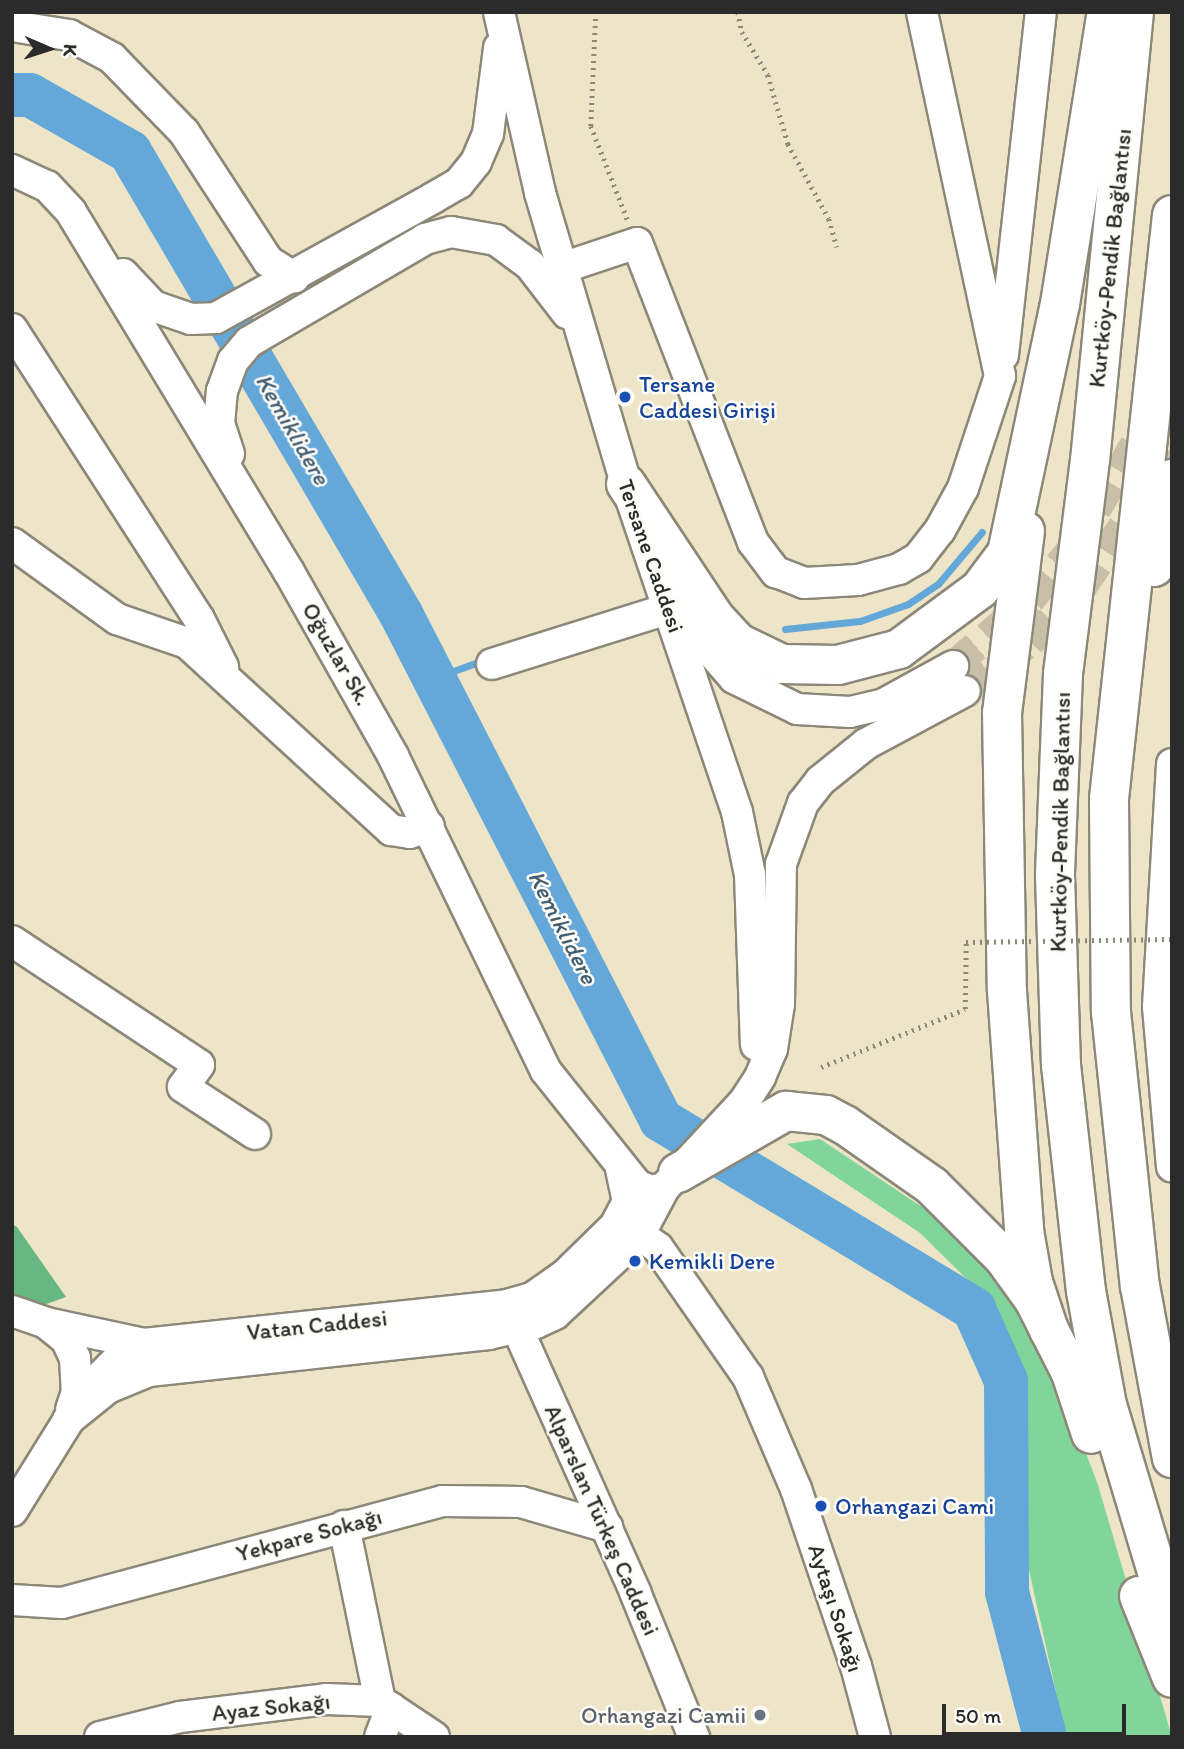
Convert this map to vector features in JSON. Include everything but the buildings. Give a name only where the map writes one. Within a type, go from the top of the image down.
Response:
[{"type":"highway","points":[[1107,12],[1060,304],[1002,713],[1007,990],[1016,1151],[1033,1282],[1049,1330],[1083,1406],[1144,1614],[1172,1678]]},
{"type":"highway","name":"Kurtköy-Pendik Bağlantısı","points":[[1134,12],[1090,460],[1063,674],[1055,876],[1061,1065],[1086,1291],[1107,1405],[1172,1622]]},
{"type":"highway","points":[[1172,215],[1109,799],[1111,1012],[1140,1286],[1172,1458]]},
{"type":"highway","points":[[626,484],[715,618],[758,656],[808,668],[838,666],[899,649],[980,589],[1007,553],[1060,304]]},
{"type":"highway","points":[[1109,799],[1172,479]]},
{"type":"highway","points":[[671,1180],[755,1111],[826,1115],[932,1186],[1003,1257],[1049,1330]]},
{"type":"street","points":[[922,12],[1000,376]]},
{"type":"street","points":[[562,268],[637,243],[753,542],[776,572],[786,578],[821,583],[858,580],[899,569],[918,558],[940,530],[963,488],[1000,376],[1041,12]]},
{"type":"street","points":[[71,212],[153,306],[191,319],[216,317],[286,281],[459,183],[477,162],[488,134],[500,19]]},
{"type":"street","name":"Tersane Caddesi","points":[[500,19],[562,268],[626,484],[737,812],[750,875],[755,1111]]},
{"type":"street","points":[[12,26],[69,35],[112,58],[184,132],[268,261],[286,281]]},
{"type":"street","name":"Oğuzlar Sk.","points":[[12,170],[47,186],[71,212],[289,572],[429,826],[546,1071],[621,1168]]},
{"type":"street","points":[[289,572],[222,440],[219,408],[233,361],[249,342],[290,314],[425,239],[451,232],[475,234],[505,246],[530,265],[552,289],[584,341]]},
{"type":"street","points":[[12,329],[200,619],[232,685]]},
{"type":"street","points":[[643,534],[718,663],[745,685],[783,705],[818,713],[850,712],[959,679],[866,744],[820,781],[803,803],[781,864],[779,1004],[772,1049],[755,1111]]},
{"type":"street","points":[[12,543],[117,619],[187,643],[391,830],[410,833],[429,826]]},
{"type":"street","points":[[492,664],[668,609]]},
{"type":"street","points":[[1172,764],[1165,1011],[1172,1166]]},
{"type":"street","points":[[12,941],[199,1065],[183,1087],[256,1134]]},
{"type":"street","points":[[621,1168],[643,1189],[671,1180]]},
{"type":"street","name":"Vatan Caddesi","points":[[12,1511],[68,1420],[103,1370],[144,1343],[512,1317],[598,1244],[628,1202],[621,1168]]},
{"type":"street","points":[[68,1420],[108,1388],[170,1367],[512,1317],[555,1314],[648,1242],[671,1180]]},
{"type":"street","points":[[598,1244],[617,1236],[648,1242]]},
{"type":"street","name":"Aytaşı Sokağı","points":[[648,1242],[748,1377],[774,1430],[856,1666],[875,1737]]},
{"type":"street","points":[[12,1311],[46,1323],[144,1343]]},
{"type":"street","name":"Alparslan Türkeş Caddesi","points":[[512,1317],[607,1527],[694,1737]]},
{"type":"street","points":[[46,1323],[66,1339],[75,1358],[77,1392],[68,1420]]},
{"type":"street","name":"Yekpare Sokağı","points":[[12,1600],[62,1603],[443,1501],[521,1502],[607,1527]]},
{"type":"street","points":[[344,1526],[385,1704],[380,1737]]},
{"type":"street","name":"Ayaz Sokağı","points":[[100,1737],[180,1717],[326,1699],[385,1704]]},
{"type":"street","points":[[385,1704],[434,1737]]},
{"type":"path","points":[[596,12],[591,125],[637,243]]},
{"type":"path","points":[[738,12],[742,32],[768,75],[788,144],[829,219],[838,247]]},
{"type":"path","points":[[821,1067],[965,1009],[966,942],[1172,939]]},
{"type":"green space","points":[[820,1139],[934,1215],[1012,1296],[1055,1372],[1098,1485],[1172,1737],[1066,1737],[1021,1534],[1023,1382],[983,1295],[920,1233],[787,1144]]},
{"type":"green space","points":[[12,1224],[17,1227],[66,1297],[35,1308],[12,1296]]},
{"type":"waterway","name":"Kemiklidere","points":[[12,95],[30,95],[130,152],[401,614],[661,1120],[974,1309],[1006,1381],[1007,1592],[1045,1737]]},
{"type":"waterway","points":[[785,629],[860,621],[908,604],[938,584],[982,532]]},
{"type":"waterway","points":[[431,679],[484,660]]},
{"type":"tunnel","points":[[953,666],[1030,600],[1073,548],[1149,421]]},
{"type":"tunnel","points":[[965,691],[1030,642],[1081,589],[1172,453]]},
{"type":"place","name":"Tersane Caddesi Girişi","points":[[625,397]]},
{"type":"place","name":"Kemikli Dere","points":[[635,1261]]},
{"type":"place","name":"Orhangazi Cami","points":[[821,1506]]},
{"type":"place","name":"Orhangazi Camii","points":[[760,1715]]}]
